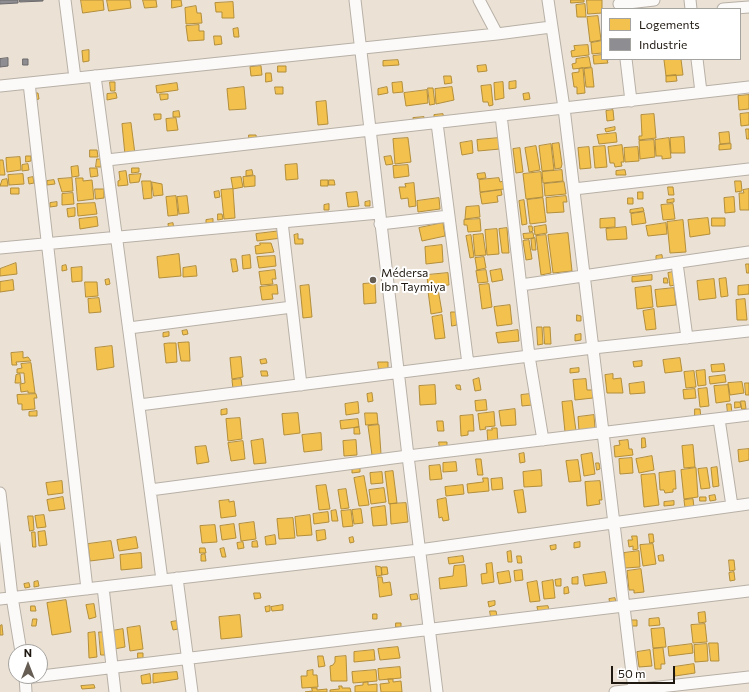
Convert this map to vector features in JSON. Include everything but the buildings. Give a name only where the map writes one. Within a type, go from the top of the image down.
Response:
[{"type":"street","points":[[65,0],[75,78]]},
{"type":"street","points":[[355,0],[359,47],[437,692]]},
{"type":"street","points":[[478,0],[497,34]]},
{"type":"street","points":[[548,0],[564,108],[585,276],[634,690]]},
{"type":"street","points":[[619,4],[654,0]]},
{"type":"street","points":[[731,8],[749,6]]},
{"type":"street","points":[[0,86],[359,47],[497,34],[551,27]]},
{"type":"street","points":[[626,60],[631,100]]},
{"type":"street","points":[[697,60],[701,92]]},
{"type":"street","points":[[95,76],[118,238],[162,580]]},
{"type":"street","points":[[29,83],[87,589]]},
{"type":"street","points":[[107,160],[749,87]]},
{"type":"street","points":[[501,115],[529,356],[544,440]]},
{"type":"street","points":[[437,123],[468,364]]},
{"type":"street","points":[[574,189],[749,169]]},
{"type":"street","points":[[0,248],[282,222],[449,216]]},
{"type":"street","points":[[282,222],[301,385]]},
{"type":"street","points":[[521,285],[749,252]]},
{"type":"street","points":[[677,263],[687,338]]},
{"type":"street","points":[[129,328],[292,307]]},
{"type":"street","points":[[139,405],[593,348],[749,331]]},
{"type":"street","points":[[150,490],[408,456],[749,415]]},
{"type":"street","points":[[719,419],[732,506]]},
{"type":"street","points":[[0,493],[12,597],[20,644]]},
{"type":"street","points":[[0,599],[419,550],[749,504]]},
{"type":"street","points":[[177,578],[192,692]]},
{"type":"street","points":[[103,587],[115,692]]},
{"type":"street","points":[[48,674],[749,591]]},
{"type":"street","points":[[615,692],[653,690],[749,676]]},
{"type":"place","name":"Médersa Ibn Taymiya","points":[[373,280]]}]
